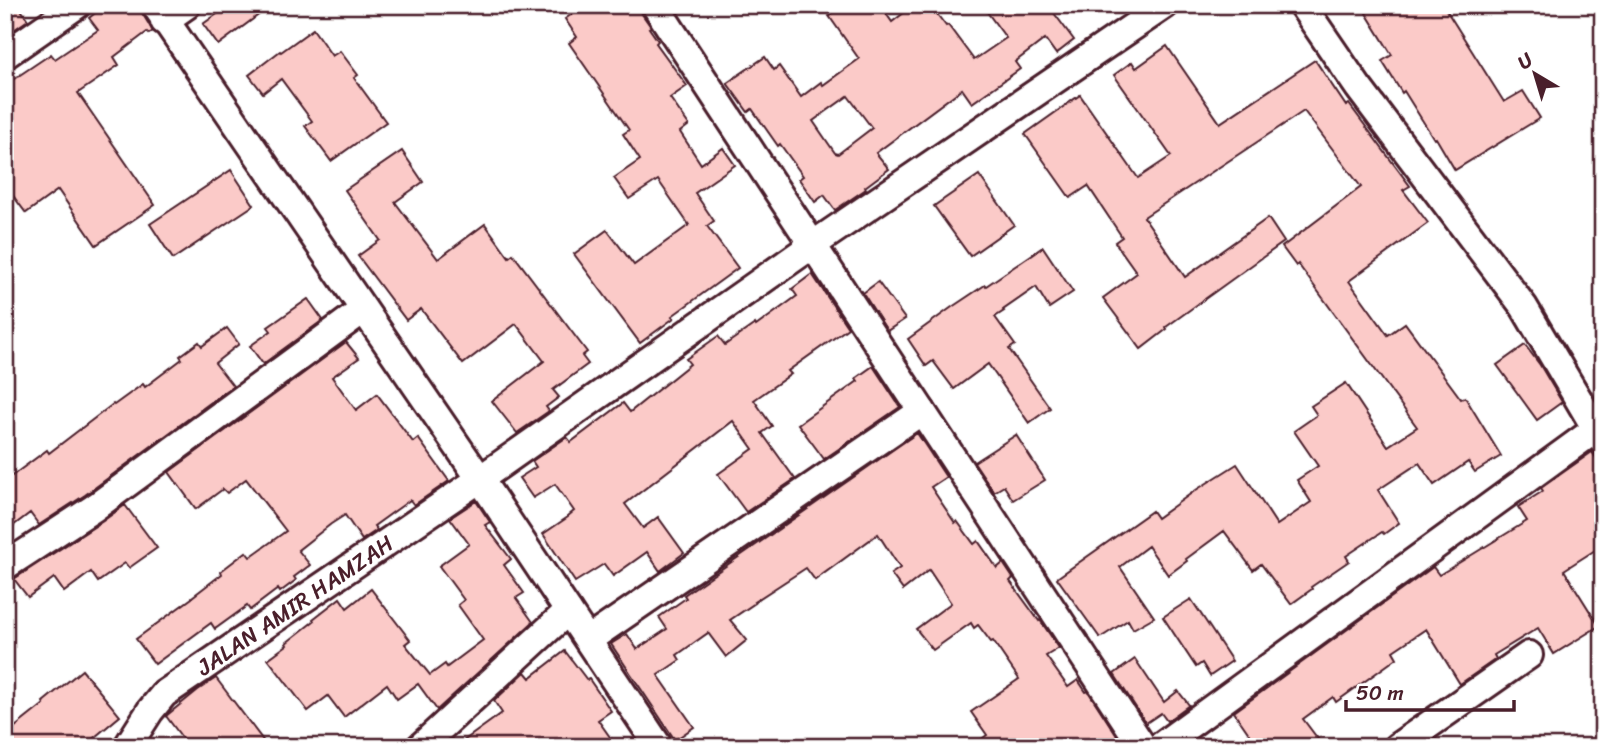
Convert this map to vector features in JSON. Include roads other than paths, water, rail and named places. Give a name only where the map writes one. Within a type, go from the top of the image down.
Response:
[{"type":"street","points":[[5,55],[77,5]]},
{"type":"street","points":[[187,5],[160,13],[480,479],[660,747]]},
{"type":"street","points":[[655,5],[1143,747]]},
{"type":"street","name":"JALAN AMIR HAMZAH","points":[[127,747],[150,710],[164,694],[480,479],[811,246],[1164,5]]},
{"type":"street","points":[[1159,747],[1599,435],[1524,307],[1358,87],[1302,5]]},
{"type":"street","points":[[5,566],[94,508],[363,310]]},
{"type":"street","points":[[588,640],[922,411]]},
{"type":"street","points":[[420,747],[568,611]]},
{"type":"street","points":[[1397,747],[1529,655]]}]
